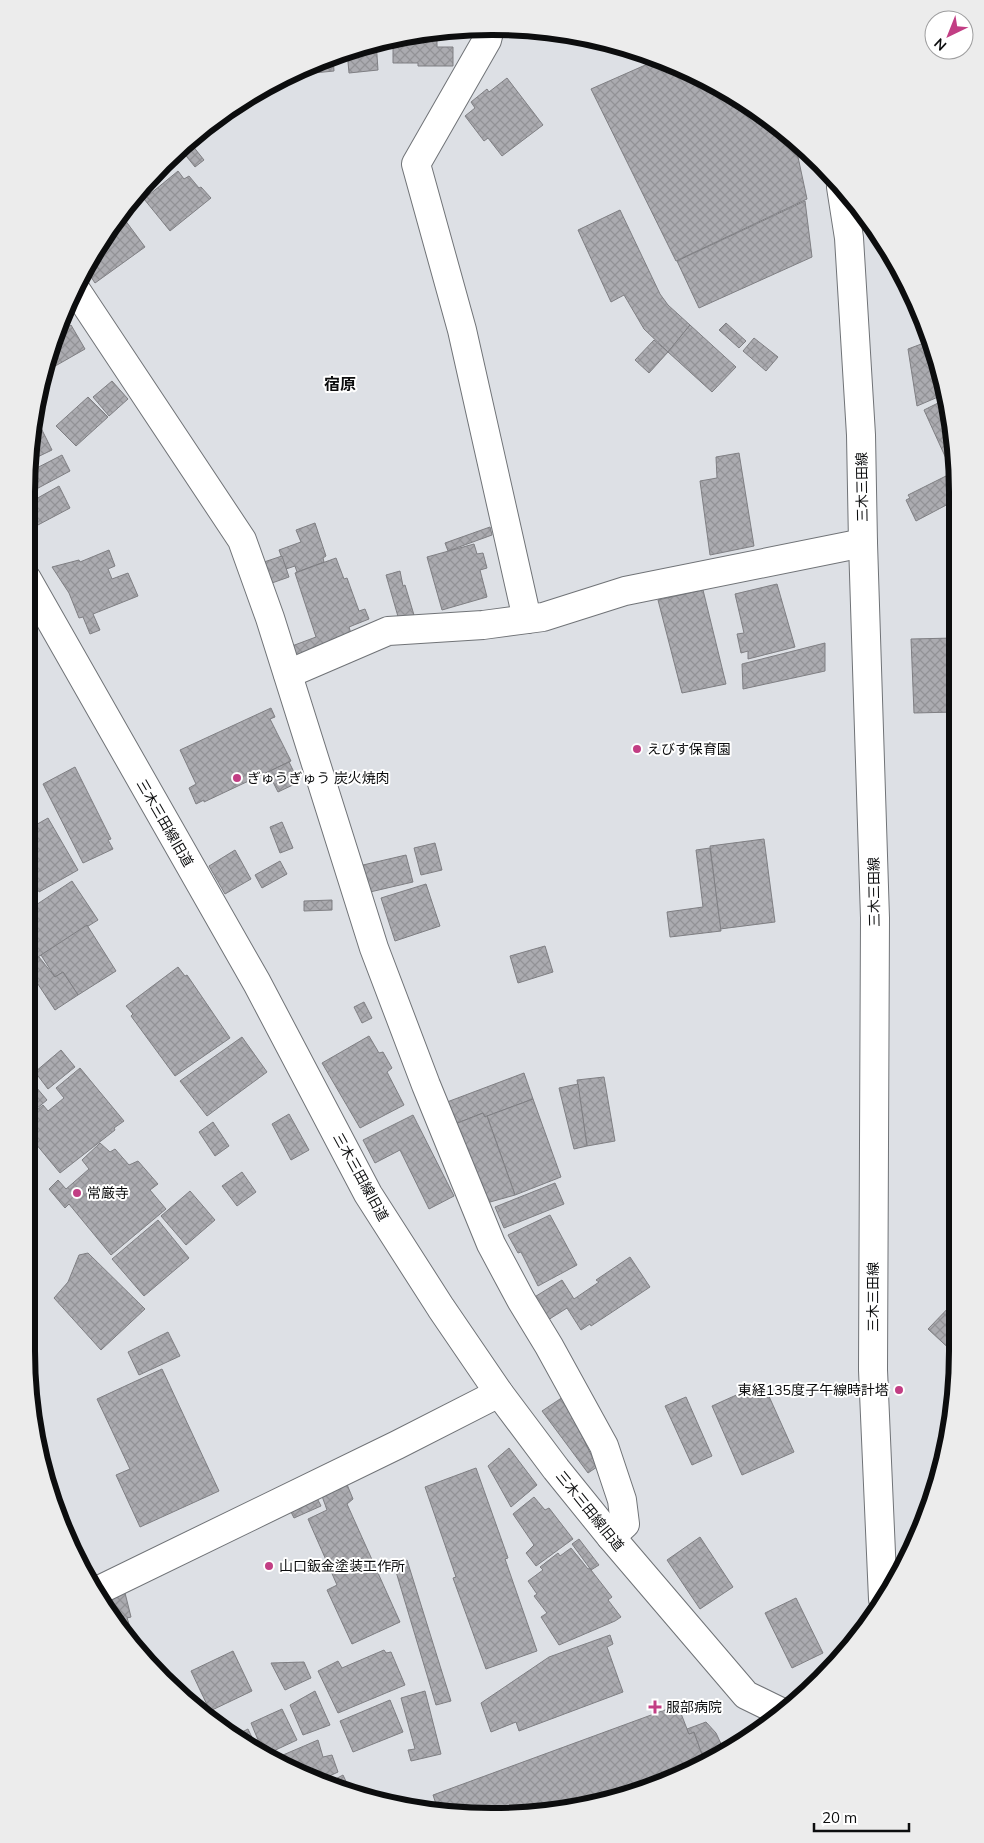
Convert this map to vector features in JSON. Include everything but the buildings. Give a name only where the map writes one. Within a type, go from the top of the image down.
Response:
[{"type":"street","points":[[488,35],[416,164],[462,330],[527,619]]},
{"type":"street","name":"三木三田線","points":[[843,200],[849,238],[861,435],[875,918],[873,1370],[883,1589]]},
{"type":"street","points":[[80,295],[242,540],[270,618],[374,948],[426,1085],[491,1244],[604,1446],[622,1500],[625,1524],[611,1537]]},
{"type":"street","points":[[288,674],[388,631],[483,625],[543,617],[625,591],[863,543]]},
{"type":"street","name":"三木三田線旧道","points":[[35,593],[257,983],[368,1194],[441,1308],[556,1469],[611,1537],[746,1695],[776,1709]]},
{"type":"street","points":[[102,1589],[500,1393]]},
{"type":"place","name":"えびす保育園","points":[[637,749]]},
{"type":"place","name":"ぎゅうぎゅう 炭火焼肉","points":[[237,778]]},
{"type":"place","name":"常厳寺","points":[[77,1193]]},
{"type":"place","name":"東経135度子午線時計塔","points":[[899,1390]]},
{"type":"place","name":"山口鈑金塗装工作所","points":[[269,1566]]},
{"type":"place","name":"服部病院","points":[[655,1707]]},
{"type":"district","name":"宿原","points":[[340,384]]}]
